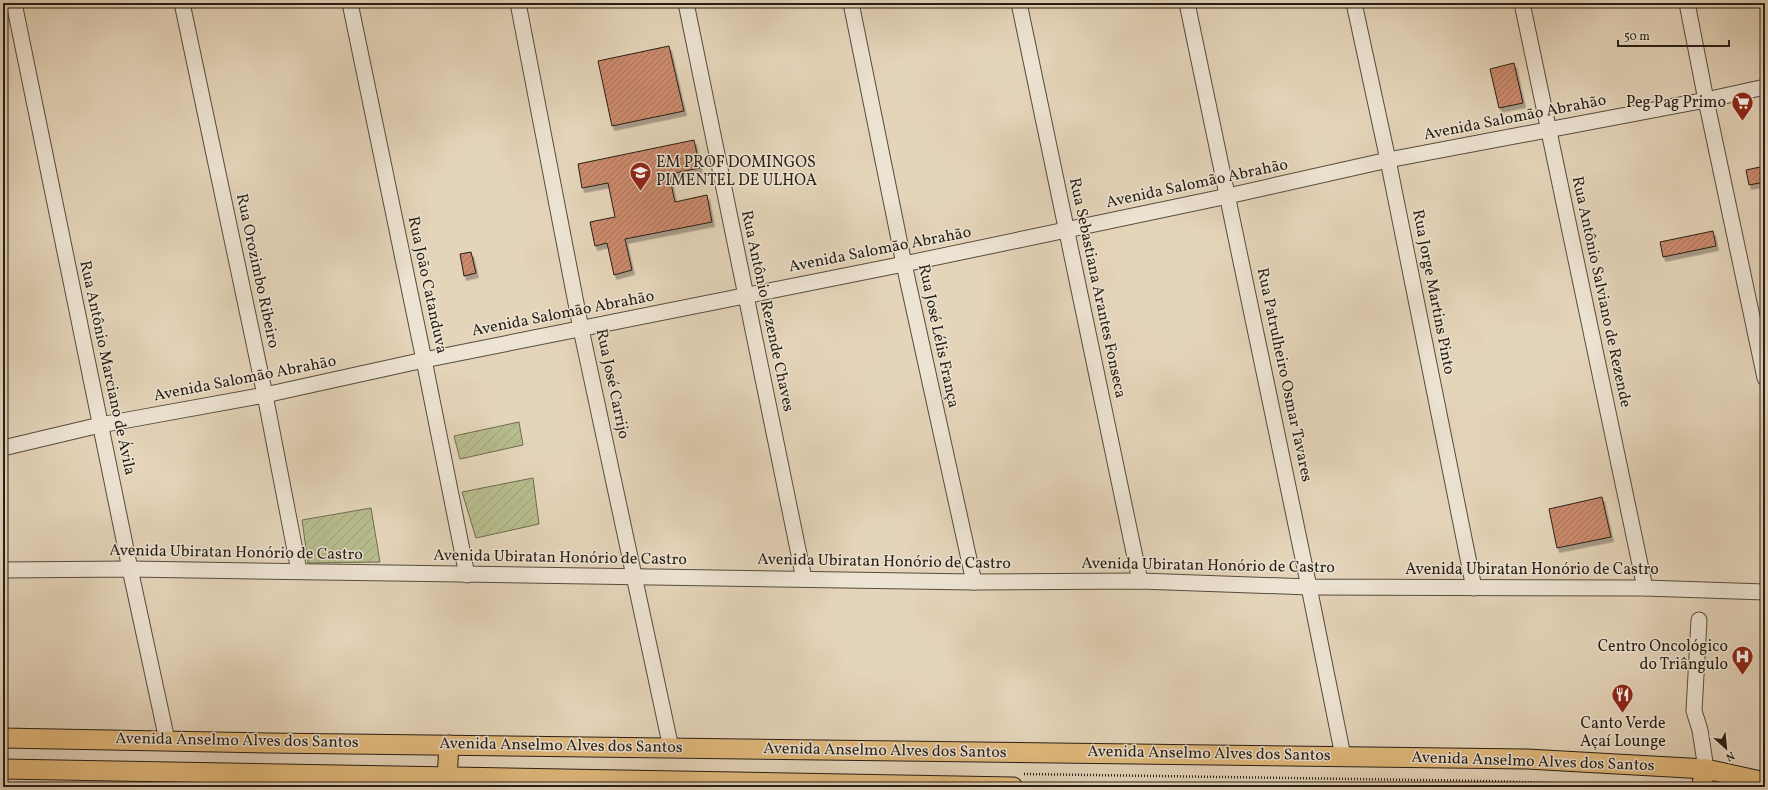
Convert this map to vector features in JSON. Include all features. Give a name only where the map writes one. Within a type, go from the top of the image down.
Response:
[{"type":"main road","name":"Avenida Anselmo Alves dos Santos","points":[[3,738],[1527,759],[1704,778],[1765,782]]},
{"type":"main road","points":[[394,776],[403,765],[405,756],[402,744]]},
{"type":"main road","points":[[447,778],[449,745]]},
{"type":"main road","name":"Avenida Anselmo Alves dos Santos","points":[[3,769],[447,778],[1017,780]]},
{"type":"street","name":"Rua Antônio Marciano de Ávila","points":[[14,3],[100,425],[167,740]]},
{"type":"street","name":"Rua Orozimbo Ribeiro","points":[[182,3],[265,395],[299,571]]},
{"type":"street","name":"Rua João Catanduva","points":[[350,3],[424,360],[466,575]]},
{"type":"street","name":"Rua José Carrijo","points":[[518,3],[582,329],[671,748]]},
{"type":"street","name":"Rua Antônio Rezende Chaves","points":[[686,3],[804,579]]},
{"type":"street","name":"Rua José Lélis França","points":[[851,3],[904,264],[974,582]]},
{"type":"street","name":"Rua Sebastiana Arantes Fonseca","points":[[1019,3],[1140,581]]},
{"type":"street","name":"Rua Patrulheiro Osmar Tavares","points":[[1187,3],[1343,756]]},
{"type":"street","name":"Rua Jorge Martins Pinto","points":[[1354,3],[1388,160],[1474,588]]},
{"type":"street","name":"Rua Antônio Salviano de Rezende","points":[[1522,3],[1645,588]]},
{"type":"street","points":[[1687,3],[1765,378]]},
{"type":"street","name":"Avenida Salomão Abrahão","points":[[3,448],[100,425],[265,395],[424,360],[904,264],[1228,196],[1388,160],[1706,100],[1765,87]]},
{"type":"street","name":"Avenida Ubiratan Honório de Castro","points":[[3,570],[130,569],[299,571],[466,575],[974,582],[1140,581],[1309,587],[1645,588],[1765,592]]},
{"type":"street","points":[[1699,620],[1694,710],[1700,730],[1704,778]]},
{"type":"path","points":[[1017,780],[1486,781],[1657,786],[1665,783]]},
{"type":"green space","points":[[519,422],[523,445],[460,459],[454,436]]},
{"type":"green space","points":[[533,478],[539,524],[476,538],[462,492]]},
{"type":"green space","points":[[371,508],[380,562],[308,563],[302,520]]},
{"type":"building","points":[[669,46],[684,111],[612,126],[598,61]]},
{"type":"building","points":[[1514,63],[1523,103],[1499,108],[1490,69]]},
{"type":"building","name":"EM PROF DOMINGOS PIMENTEL DE ULHOA","points":[[694,140],[700,168],[669,174],[675,202],[707,195],[712,222],[625,239],[632,270],[614,275],[607,243],[595,246],[590,222],[615,217],[608,183],[582,188],[578,164]]},
{"type":"building","points":[[1765,166],[1765,182],[1749,185],[1746,170]]},
{"type":"building","points":[[1713,231],[1716,246],[1663,257],[1660,242]]},
{"type":"building","points":[[471,252],[476,273],[464,276],[460,254]]},
{"type":"building","points":[[1602,497],[1611,537],[1557,548],[1549,509]]},
{"type":"place","name":"Peg Pag Primo","points":[[1742,122]]},
{"type":"place","name":"EM PROF DOMINGOS PIMENTEL DE ULHOA","points":[[641,192]]},
{"type":"place","name":"Centro Oncológico do Triângulo","points":[[1743,676]]},
{"type":"place","name":"Canto Verde Açaí Lounge","points":[[1623,714]]}]
